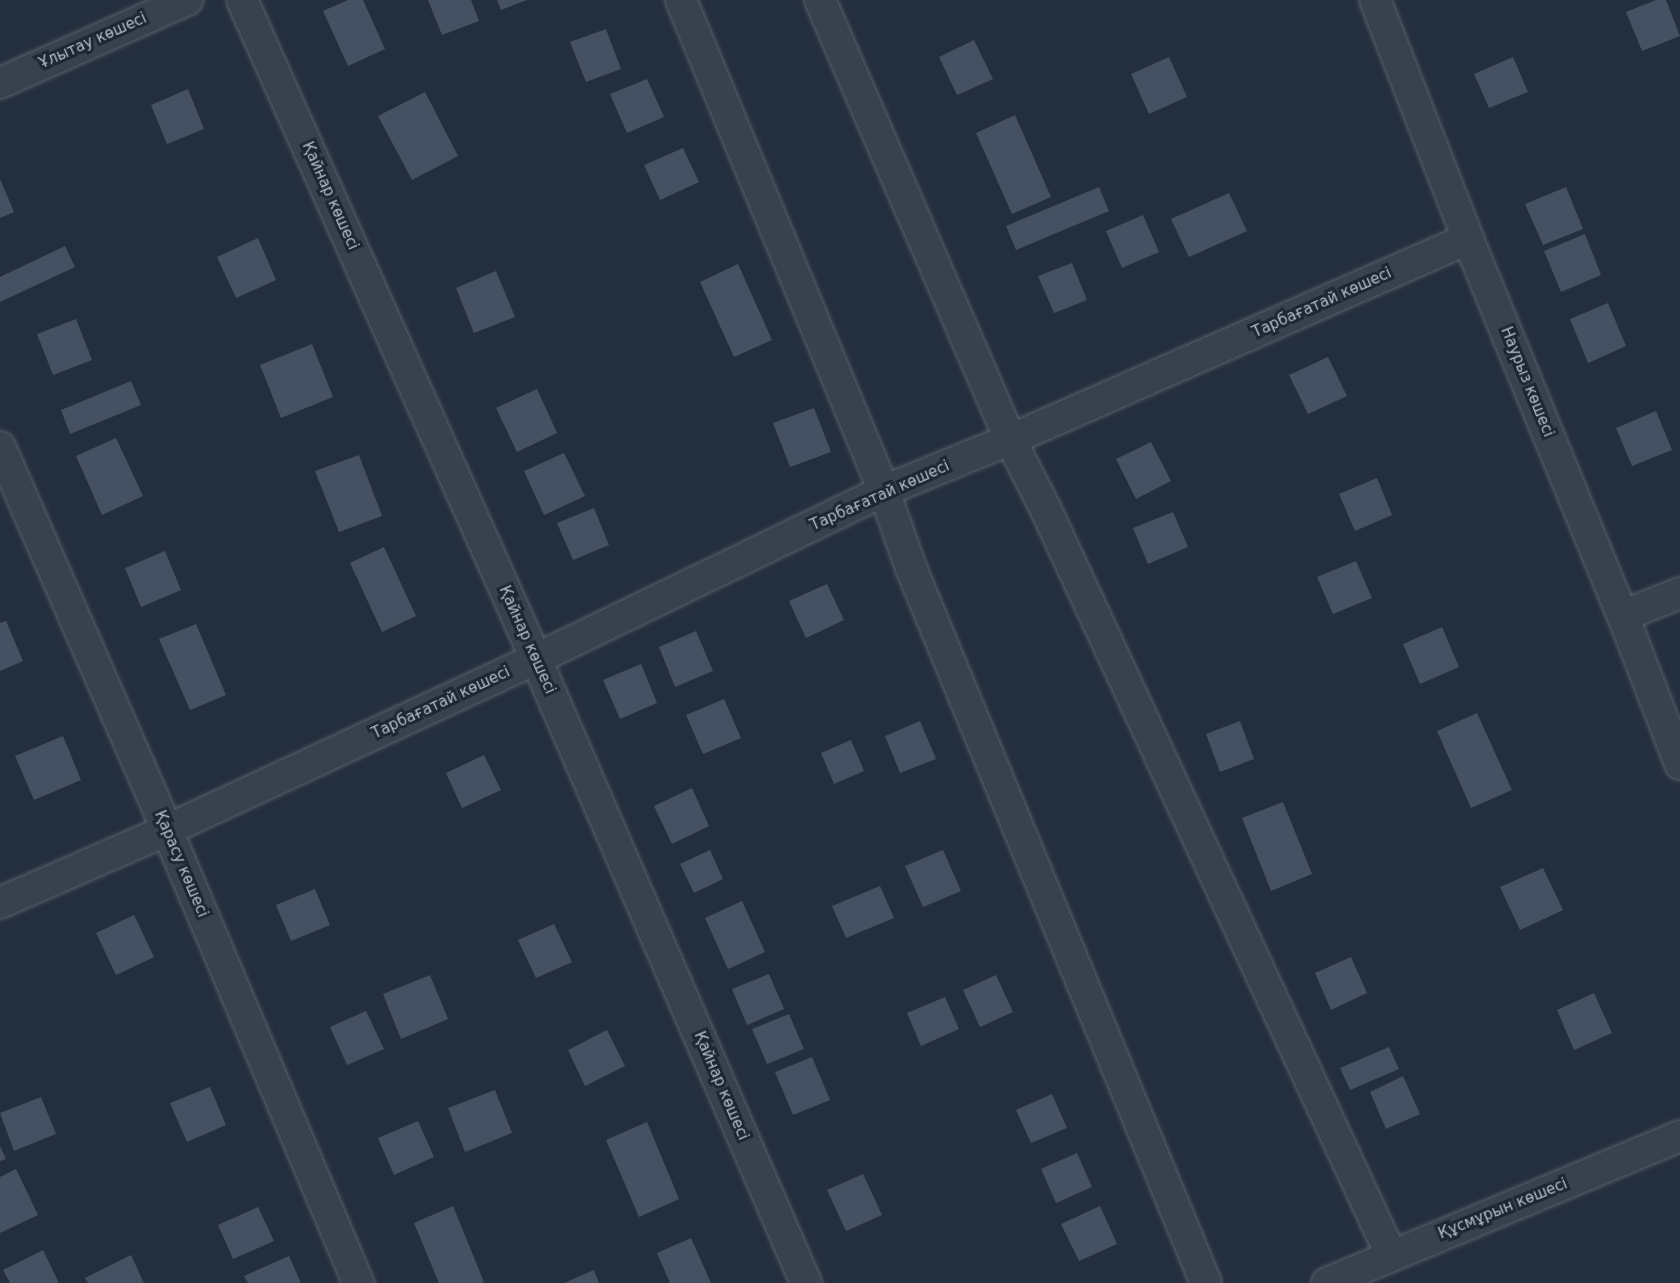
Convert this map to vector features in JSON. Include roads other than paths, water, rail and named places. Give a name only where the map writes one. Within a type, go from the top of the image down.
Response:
[{"type":"street","name":"Ұлытау көшесі","points":[[0,83],[187,0]]},
{"type":"street","name":"Қайнар көшесі","points":[[242,0],[536,659],[806,1283]]},
{"type":"street","points":[[681,0],[884,491],[911,568],[1206,1283]]},
{"type":"street","points":[[820,0],[1011,439],[1391,1255]]},
{"type":"street","name":"Наурыз көшесі","points":[[1376,0],[1468,239],[1623,615],[1680,764]]},
{"type":"street","name":"Тарбағатай көшесі","points":[[0,903],[166,830],[536,659],[884,491],[1011,439],[1468,239]]},
{"type":"street","name":"Қарасу көшесі","points":[[0,447],[166,830],[358,1283]]},
{"type":"street","points":[[1623,615],[1680,593]]},
{"type":"street","name":"Құсмұрын көшесі","points":[[1327,1283],[1680,1136]]}]
